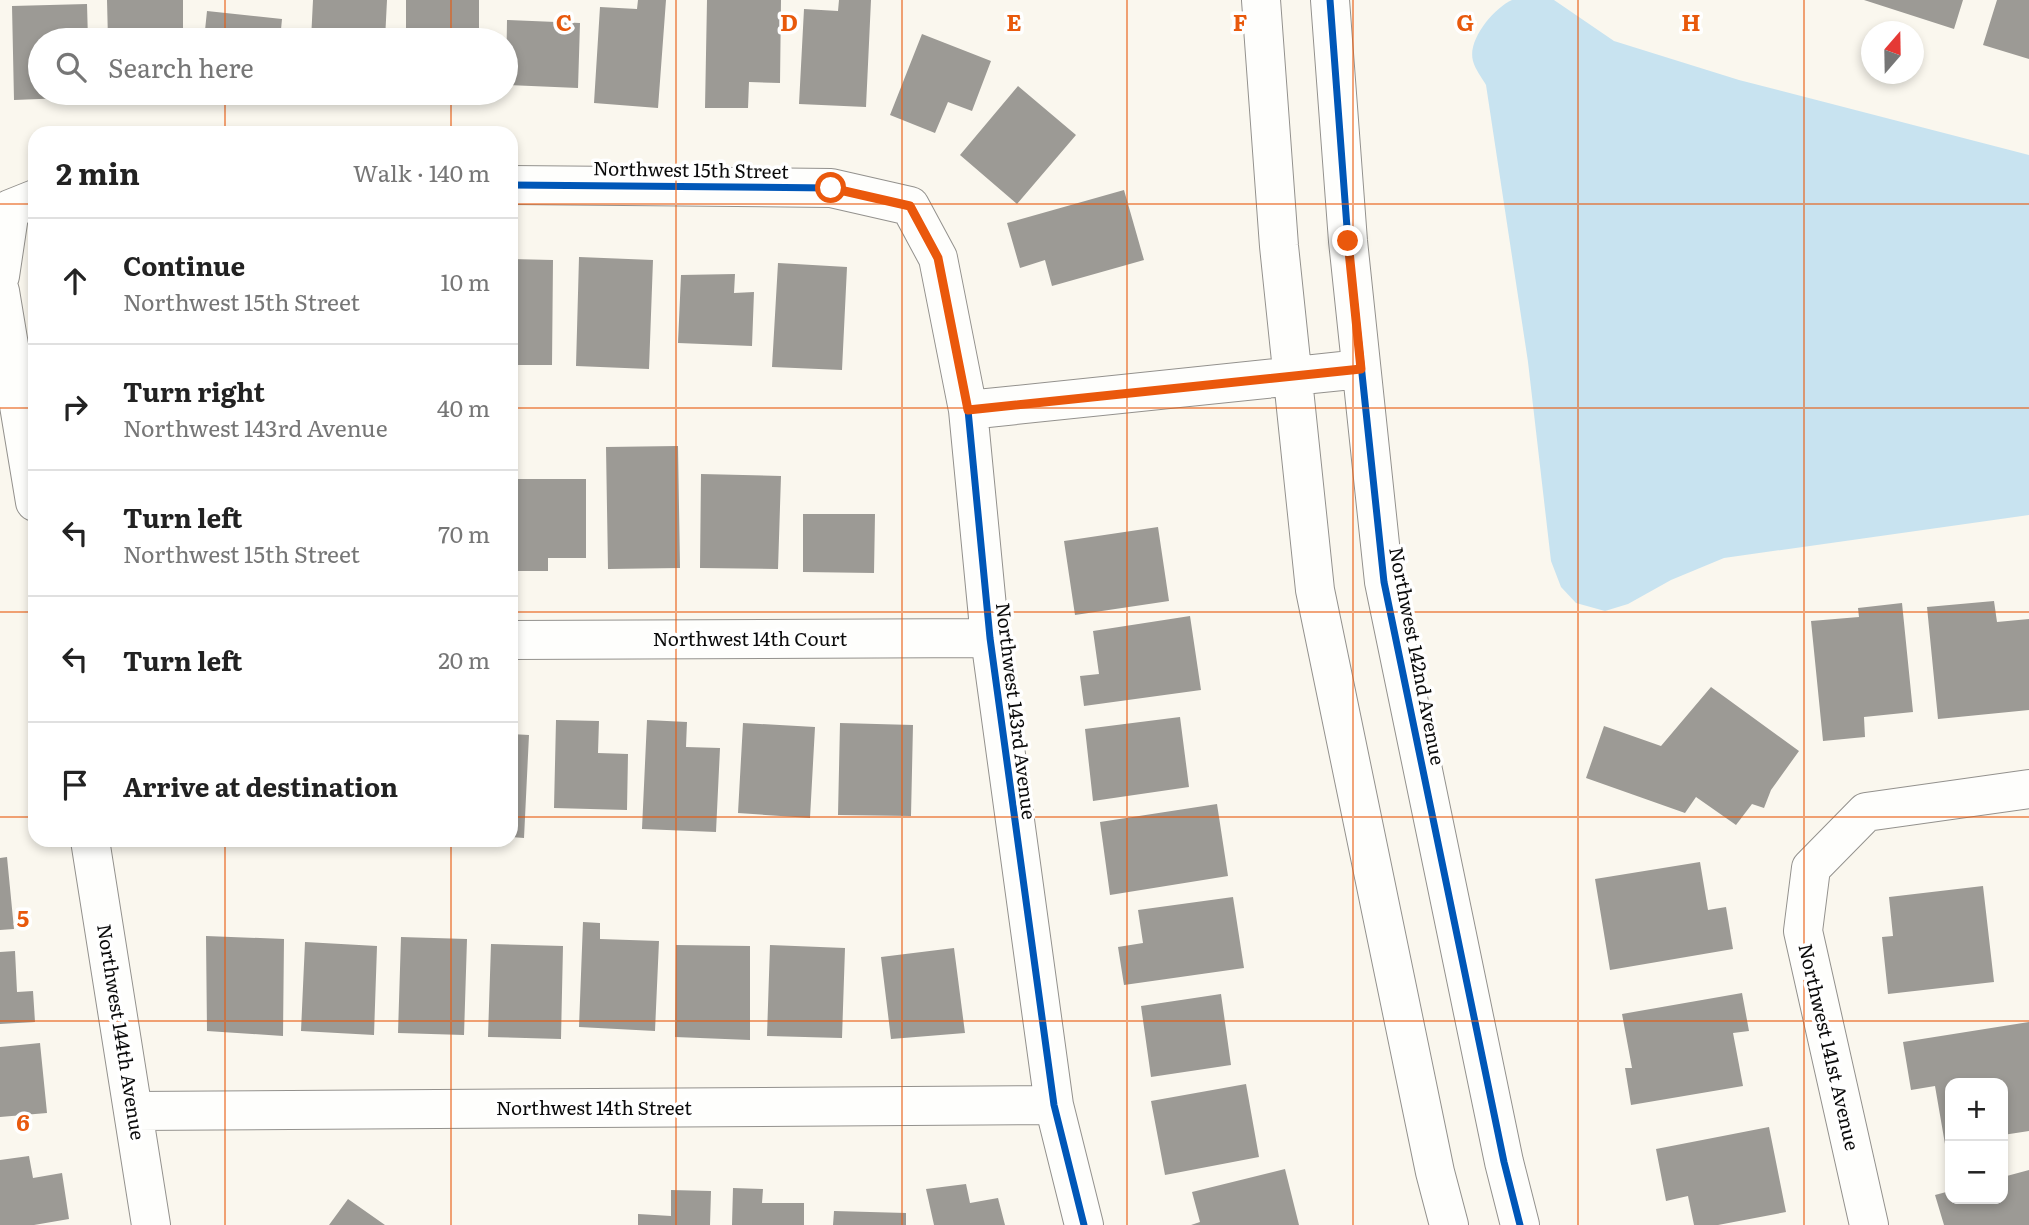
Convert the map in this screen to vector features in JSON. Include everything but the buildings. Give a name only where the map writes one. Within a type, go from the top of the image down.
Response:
[{"type":"street","points":[[1261,0],[1279,246],[1315,590],[1435,1172],[1449,1225]]},
{"type":"street","name":"Northwest 142nd Avenue","points":[[1330,0],[1348,241],[1384,582],[1504,1162],[1520,1225]]},
{"type":"street","name":"Northwest 15th Street","points":[[518,184],[831,188],[910,206]]},
{"type":"street","points":[[0,276],[23,204]]},
{"type":"street","name":"Northwest 143rd Avenue","points":[[910,206],[938,258],[968,410],[990,638],[1054,1105],[1084,1225]]},
{"type":"street","points":[[0,291],[28,460]]},
{"type":"street","points":[[968,410],[1361,369]]},
{"type":"street","name":"Northwest 14th Court","points":[[518,640],[990,638]]},
{"type":"street","name":"Northwest 141st Avenue","points":[[1869,1225],[1803,931],[1811,868],[1866,812],[2029,789]]},
{"type":"street","name":"Northwest 144th Avenue","points":[[91,847],[151,1225]]},
{"type":"street","name":"Northwest 14th Street","points":[[134,1111],[1054,1105]]},
{"type":"water","points":[[1512,0],[1554,0],[1614,41],[1739,80],[2029,155],[2029,515],[1724,558],[1671,580],[1628,604],[1605,611],[1576,603],[1561,587],[1551,561],[1528,362],[1486,85],[1473,61],[1472,53],[1478,35],[1490,17]]},
{"type":"cycle path","points":[[1330,0],[1348,241],[1384,582],[1504,1162],[1520,1225]]},
{"type":"cycle path","points":[[518,185],[831,188],[910,206],[938,258],[968,410],[990,638],[1054,1105],[1084,1225]]},
{"type":"route","points":[[831,188],[910,206],[938,258],[968,410],[1361,369],[1348,241]]}]
